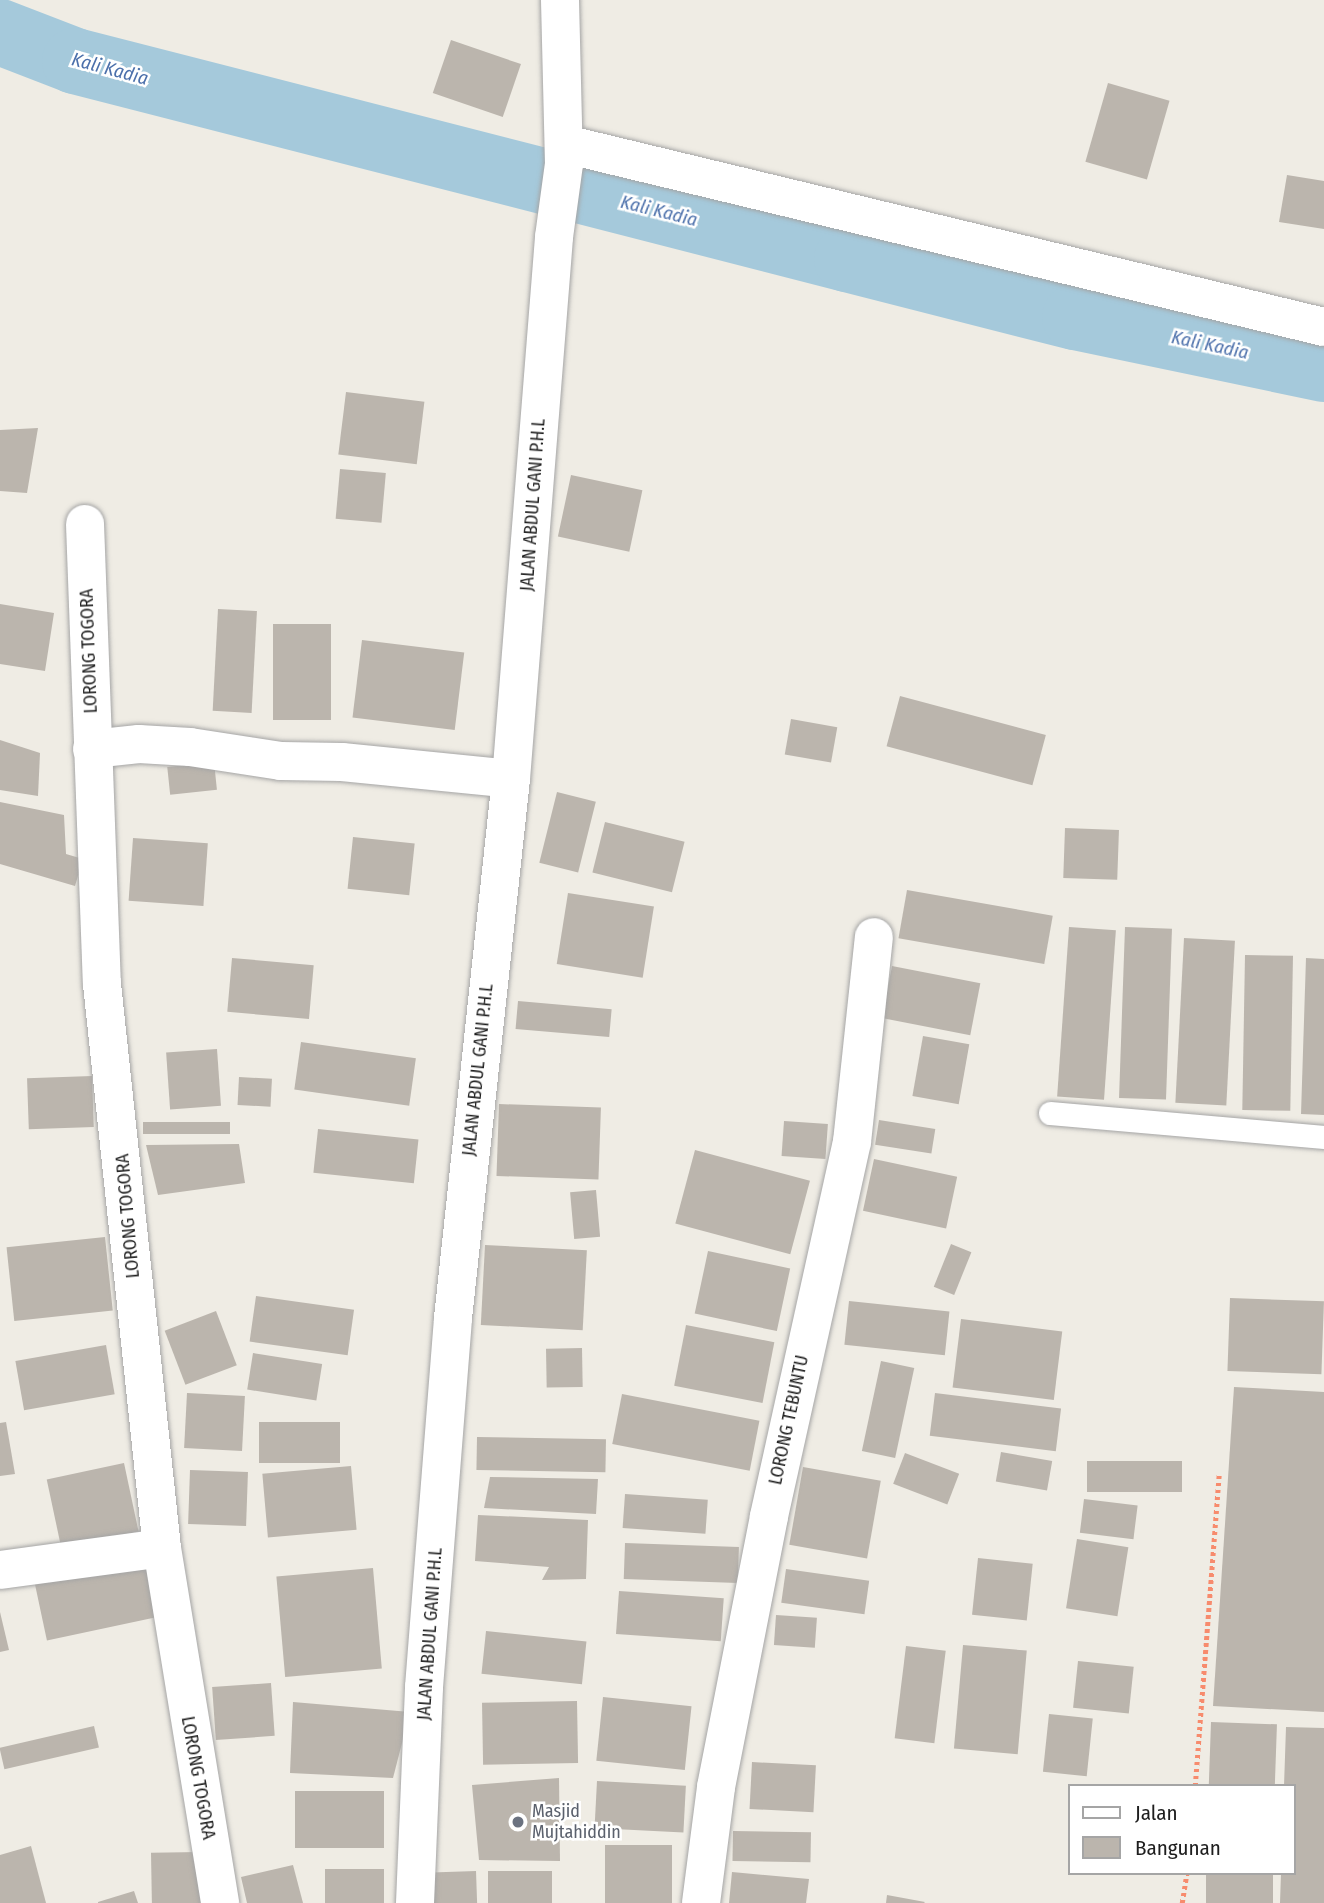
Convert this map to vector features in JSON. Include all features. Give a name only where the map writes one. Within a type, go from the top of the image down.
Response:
[{"type":"street","name":"JALAN ABDUL GANI P.H.L","points":[[415,1903],[422,1827],[424,1687],[453,1318],[511,779],[554,237],[565,154],[560,0]]},
{"type":"street","points":[[565,154],[1324,327]]},
{"type":"street","name":"LORONG TOGORA","points":[[85,524],[102,984],[162,1548],[220,1903]]},
{"type":"street","points":[[92,749],[139,744],[281,761],[342,762],[511,779]]},
{"type":"street","name":"LORONG TEBUNTU","points":[[701,1903],[716,1787],[769,1516],[852,1142],[874,937]]},
{"type":"street","points":[[0,1570],[162,1548]]},
{"type":"lane","points":[[1049,1113],[1324,1137]]},
{"type":"path","points":[[1195,1784],[1219,1473]]},
{"type":"path","points":[[1182,1903],[1187,1875]]},
{"type":"building","points":[[451,40],[521,64],[503,117],[433,93]]},
{"type":"building","points":[[1108,83],[1170,101],[1147,179],[1085,162]]},
{"type":"building","points":[[1287,175],[1324,181],[1324,229],[1279,222]]},
{"type":"building","points":[[346,392],[424,402],[417,464],[338,455]]},
{"type":"building","points":[[38,428],[27,493],[0,491],[0,430]]},
{"type":"building","points":[[340,469],[386,473],[381,523],[336,519]]},
{"type":"building","points":[[571,475],[642,490],[629,552],[558,537]]},
{"type":"building","points":[[0,604],[54,613],[45,671],[0,664]]},
{"type":"building","points":[[218,609],[257,611],[252,713],[213,711]]},
{"type":"building","points":[[273,624],[331,624],[331,720],[273,720]]},
{"type":"building","points":[[362,640],[464,653],[455,730],[352,717]]},
{"type":"building","points":[[900,696],[1046,735],[1032,785],[887,746]]},
{"type":"building","points":[[791,719],[837,727],[831,763],[785,754]]},
{"type":"building","points":[[0,740],[40,753],[38,796],[0,790]]},
{"type":"building","points":[[214,762],[217,790],[170,795],[167,767]]},
{"type":"building","points":[[557,792],[596,802],[578,873],[539,863]]},
{"type":"building","points":[[0,802],[64,815],[66,854],[83,859],[75,886],[0,864]]},
{"type":"building","points":[[605,822],[685,842],[672,892],[592,872]]},
{"type":"building","points":[[1065,828],[1119,830],[1117,880],[1063,878]]},
{"type":"building","points":[[353,837],[415,843],[409,895],[348,889]]},
{"type":"building","points":[[133,838],[208,843],[203,906],[129,901]]},
{"type":"building","points":[[907,890],[1053,916],[1044,964],[898,938]]},
{"type":"building","points":[[568,893],[654,907],[643,978],[557,964]]},
{"type":"building","points":[[1069,927],[1116,930],[1104,1100],[1057,1097]]},
{"type":"building","points":[[1125,927],[1172,929],[1166,1100],[1119,1098]]},
{"type":"building","points":[[1184,938],[1235,941],[1226,1105],[1175,1103]]},
{"type":"building","points":[[1245,955],[1293,956],[1290,1111],[1242,1110]]},
{"type":"building","points":[[232,958],[314,965],[309,1019],[227,1012]]},
{"type":"building","points":[[1306,958],[1324,959],[1324,1115],[1301,1114]]},
{"type":"building","points":[[892,966],[980,983],[970,1035],[882,1018]]},
{"type":"building","points":[[518,1001],[612,1009],[609,1037],[516,1029]]},
{"type":"building","points":[[923,1036],[969,1044],[959,1104],[912,1096]]},
{"type":"building","points":[[301,1042],[416,1058],[409,1106],[294,1090]]},
{"type":"building","points":[[217,1049],[221,1106],[170,1109],[166,1053]]},
{"type":"building","points":[[92,1076],[94,1127],[29,1129],[27,1078]]},
{"type":"building","points":[[239,1077],[272,1079],[270,1107],[238,1105]]},
{"type":"building","points":[[499,1104],[601,1108],[598,1180],[496,1176]]},
{"type":"building","points":[[879,1120],[935,1129],[931,1154],[875,1145]]},
{"type":"building","points":[[784,1121],[828,1124],[825,1159],[782,1156]]},
{"type":"building","points":[[143,1122],[230,1122],[230,1134],[143,1134]]},
{"type":"building","points":[[318,1129],[418,1140],[414,1183],[313,1173]]},
{"type":"building","points":[[239,1144],[245,1183],[158,1195],[146,1145]]},
{"type":"building","points":[[695,1150],[810,1181],[790,1254],[675,1223]]},
{"type":"building","points":[[874,1159],[957,1177],[946,1229],[863,1211]]},
{"type":"building","points":[[596,1190],[600,1237],[574,1239],[570,1192]]},
{"type":"building","points":[[105,1237],[113,1311],[14,1321],[7,1247]]},
{"type":"building","points":[[951,1244],[971,1252],[954,1295],[934,1287]]},
{"type":"building","points":[[485,1245],[587,1250],[583,1330],[481,1325]]},
{"type":"building","points":[[708,1251],[790,1268],[777,1331],[695,1314]]},
{"type":"building","points":[[256,1296],[354,1310],[348,1355],[250,1342]]},
{"type":"building","points":[[1230,1298],[1324,1301],[1321,1374],[1227,1371]]},
{"type":"building","points":[[849,1301],[949,1312],[945,1355],[844,1345]]},
{"type":"building","points":[[216,1311],[237,1365],[185,1385],[165,1331]]},
{"type":"building","points":[[961,1319],[1062,1331],[1054,1400],[953,1387]]},
{"type":"building","points":[[686,1325],[774,1342],[763,1403],[674,1386]]},
{"type":"building","points":[[106,1345],[115,1394],[24,1410],[15,1361]]},
{"type":"building","points":[[582,1348],[583,1387],[547,1388],[546,1349]]},
{"type":"building","points":[[253,1353],[322,1364],[316,1400],[247,1390]]},
{"type":"building","points":[[881,1361],[914,1368],[895,1458],[862,1451]]},
{"type":"building","points":[[1234,1387],[1324,1392],[1324,1712],[1213,1706]]},
{"type":"building","points":[[187,1393],[245,1396],[242,1451],[184,1448]]},
{"type":"building","points":[[935,1393],[1061,1408],[1056,1451],[930,1436]]},
{"type":"building","points":[[622,1394],[759,1421],[750,1471],[612,1444]]},
{"type":"building","points":[[6,1422],[15,1474],[0,1476],[0,1423]]},
{"type":"building","points":[[259,1422],[340,1422],[340,1463],[259,1463]]},
{"type":"building","points":[[477,1437],[606,1439],[605,1472],[476,1470]]},
{"type":"building","points":[[1001,1452],[1052,1461],[1047,1491],[996,1482]]},
{"type":"building","points":[[905,1453],[959,1474],[947,1505],[893,1484]]},
{"type":"building","points":[[1087,1461],[1182,1461],[1182,1492],[1087,1492]]},
{"type":"building","points":[[124,1463],[139,1531],[61,1548],[47,1479]]},
{"type":"building","points":[[351,1466],[357,1530],[268,1538],[262,1474]]},
{"type":"building","points":[[803,1467],[881,1481],[867,1559],[789,1545]]},
{"type":"building","points":[[190,1470],[248,1472],[246,1526],[188,1524]]},
{"type":"building","points":[[490,1477],[598,1479],[596,1514],[484,1508]]},
{"type":"building","points":[[625,1494],[708,1500],[705,1534],[623,1528]]},
{"type":"building","points":[[1084,1499],[1138,1506],[1133,1539],[1080,1533]]},
{"type":"building","points":[[478,1515],[588,1520],[586,1579],[542,1580],[549,1567],[475,1561]]},
{"type":"building","points":[[1077,1539],[1128,1547],[1117,1616],[1066,1608]]},
{"type":"building","points":[[625,1543],[739,1547],[738,1583],[624,1579]]},
{"type":"building","points":[[151,1553],[164,1616],[47,1641],[34,1578]]},
{"type":"building","points":[[978,1558],[1033,1564],[1027,1620],[972,1615]]},
{"type":"building","points":[[373,1568],[382,1669],[285,1677],[276,1576]]},
{"type":"building","points":[[786,1569],[869,1581],[864,1614],[781,1603]]},
{"type":"building","points":[[619,1591],[724,1598],[721,1641],[616,1634]]},
{"type":"building","points":[[0,1612],[9,1650],[0,1652]]},
{"type":"building","points":[[776,1615],[817,1618],[815,1648],[774,1645]]},
{"type":"building","points":[[486,1631],[586,1642],[582,1684],[482,1674]]},
{"type":"building","points":[[963,1645],[1027,1651],[1018,1754],[954,1749]]},
{"type":"building","points":[[906,1646],[946,1651],[934,1743],[895,1738]]},
{"type":"building","points":[[1078,1661],[1134,1667],[1129,1714],[1073,1708]]},
{"type":"building","points":[[271,1683],[275,1736],[216,1740],[212,1687]]},
{"type":"building","points":[[603,1697],[692,1706],[685,1770],[596,1761]]},
{"type":"building","points":[[577,1701],[578,1763],[483,1765],[482,1703]]},
{"type":"building","points":[[293,1702],[410,1712],[393,1778],[290,1773]]},
{"type":"building","points":[[1049,1714],[1093,1719],[1087,1776],[1043,1772]]},
{"type":"building","points":[[1211,1722],[1277,1724],[1275,1784],[1209,1784]]},
{"type":"building","points":[[94,1726],[99,1747],[4,1769],[0,1748]]},
{"type":"building","points":[[1286,1727],[1324,1728],[1324,1903],[1280,1903],[1281,1875],[1296,1875],[1296,1784],[1284,1784]]},
{"type":"building","points":[[752,1762],[816,1765],[813,1812],[750,1809]]},
{"type":"building","name":"Masjid Mujtahiddin","points":[[559,1778],[560,1861],[479,1860],[472,1785]]},
{"type":"building","points":[[597,1781],[686,1786],[683,1833],[595,1828]]},
{"type":"building","points":[[295,1791],[384,1791],[384,1848],[295,1848]]},
{"type":"building","points":[[733,1831],[811,1832],[810,1862],[732,1861]]},
{"type":"building","points":[[605,1845],[672,1845],[672,1903],[605,1903]]},
{"type":"building","points":[[31,1846],[46,1903],[0,1903],[0,1855]]},
{"type":"building","points":[[200,1852],[201,1903],[152,1903],[151,1853]]},
{"type":"building","points":[[293,1865],[303,1903],[247,1903],[241,1877]]},
{"type":"building","points":[[325,1869],[384,1869],[384,1903],[325,1903]]},
{"type":"building","points":[[476,1871],[477,1903],[425,1903],[424,1873]]},
{"type":"building","points":[[488,1871],[552,1871],[552,1903],[488,1903]]},
{"type":"building","points":[[732,1872],[809,1879],[806,1903],[729,1903]]},
{"type":"building","points":[[1206,1875],[1273,1875],[1273,1903],[1206,1903]]},
{"type":"building","points":[[134,1891],[138,1903],[98,1903],[98,1902]]},
{"type":"building","points":[[887,1895],[925,1902],[886,1903]]},
{"type":"waterway","name":"Kali Kadia","points":[[0,32],[75,61],[847,259],[1075,317],[1324,369]]},
{"type":"place","name":"Masjid Mujtahiddin","points":[[518,1822]]}]
